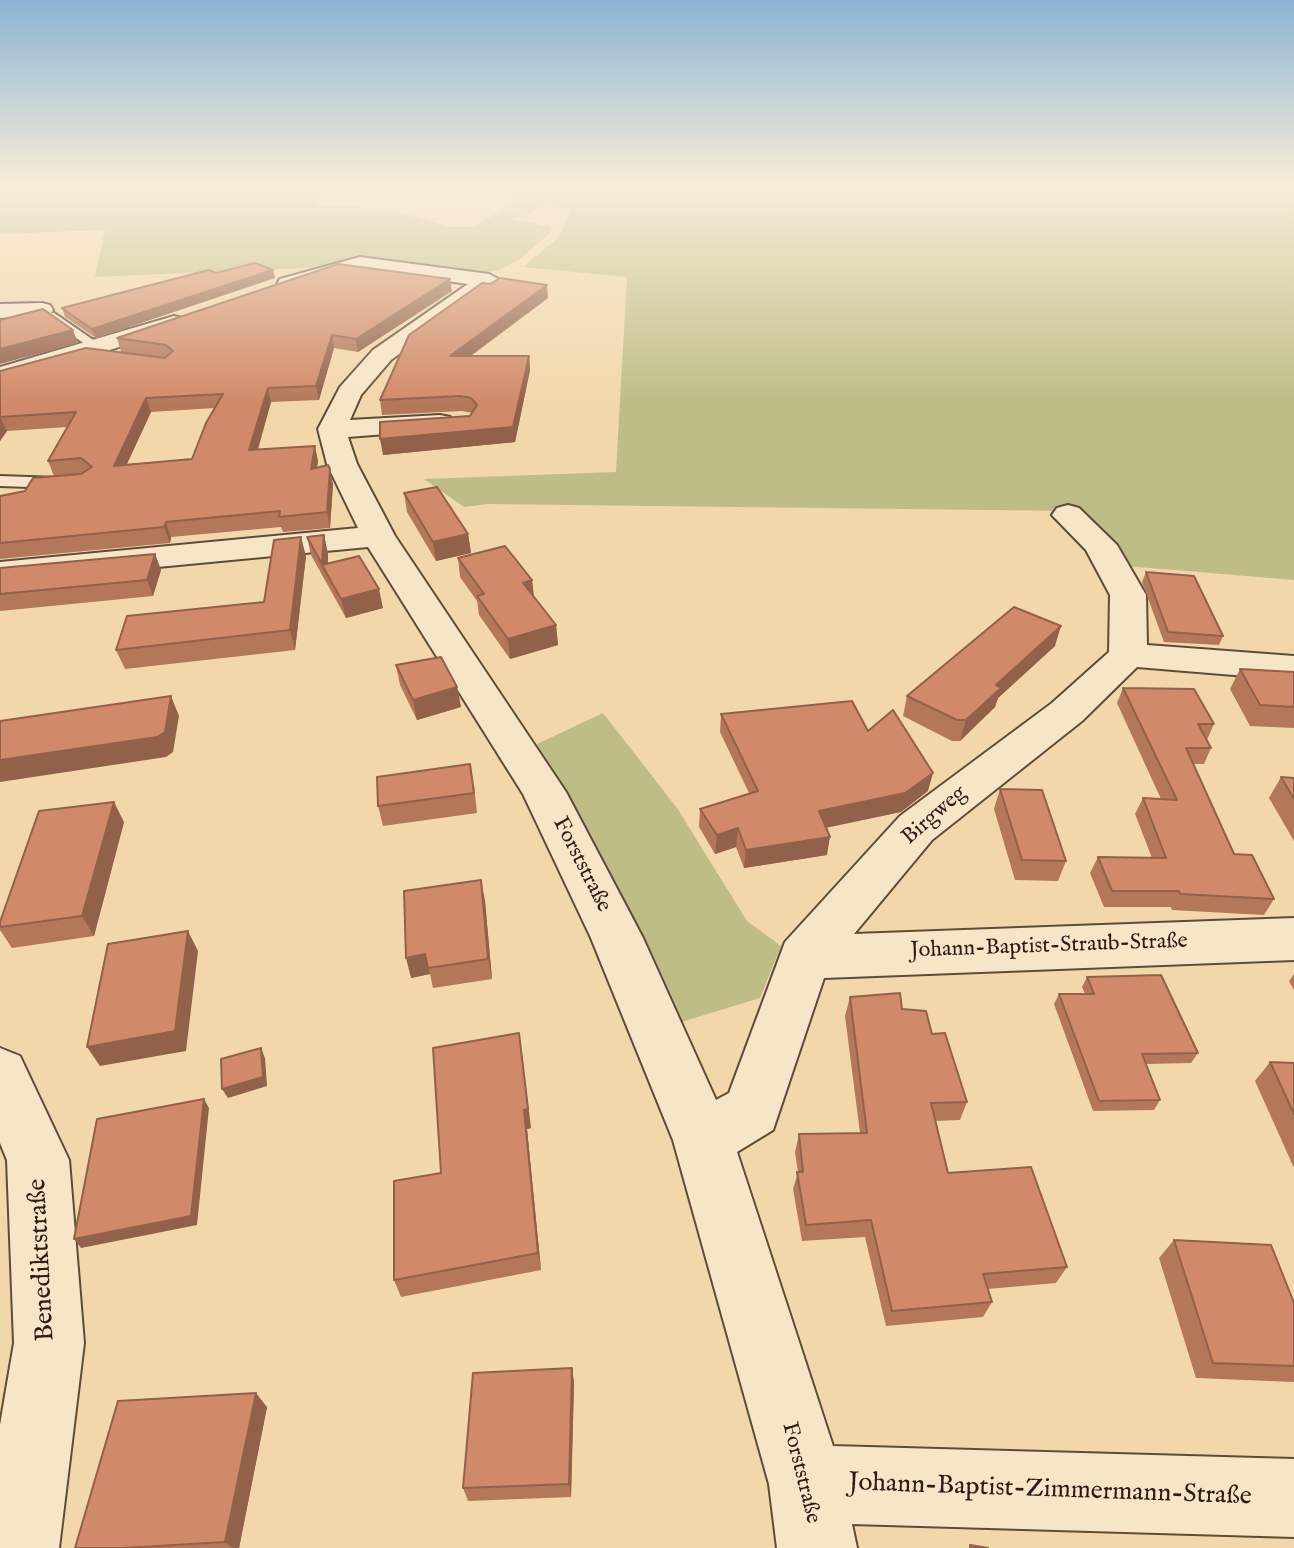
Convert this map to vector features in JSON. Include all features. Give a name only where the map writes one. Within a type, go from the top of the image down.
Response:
[{"type":"street","points":[[271,290],[342,265],[360,263],[489,280],[433,316],[382,355],[349,393],[332,429],[462,422]]},
{"type":"street","points":[[0,311],[42,310]]},
{"type":"street","points":[[0,375],[97,353],[199,314]]},
{"type":"street","name":"Forststraße","points":[[332,429],[342,464],[378,536],[544,792],[617,938],[703,1140],[812,1516]]},
{"type":"street","points":[[1068,515],[1100,545],[1128,595],[1128,655],[1294,668]]},
{"type":"street","points":[[0,572],[378,536]]},
{"type":"street","name":"Birgweg","points":[[703,1140],[752,1111],[804,957],[916,828],[1067,712],[1128,655]]},
{"type":"street","name":"Johann-Baptist-Straub-Straße","points":[[804,957],[1294,939]]},
{"type":"street","name":"Benediktstraße","points":[[0,1074],[38,1160],[49,1343],[19,1548]]},
{"type":"street","name":"Johann-Baptist-Zimmermann-Straße","points":[[812,1516],[1294,1498]]},
{"type":"lane","points":[[42,310],[97,353]]},
{"type":"lane","points":[[0,481],[35,485],[74,482]]},
{"type":"shaded area","points":[[99,259],[367,259],[327,267],[95,277]]},
{"type":"shaded area","points":[[370,259],[519,259],[500,270],[481,273]]},
{"type":"shaded area","points":[[532,259],[1294,259],[1294,580],[1126,566],[1070,511],[488,504],[464,507],[424,479],[616,472],[627,277],[523,267]]},
{"type":"shaded area","points":[[603,713],[677,808],[747,921],[781,946],[760,998],[675,1024],[537,744]]},
{"type":"building","points":[[255,263],[273,270],[92,329],[62,308],[209,270],[216,273]]},
{"type":"building","points":[[338,264],[450,279],[356,339],[332,335],[316,386],[268,388],[249,450],[315,446],[311,469],[328,465],[330,469],[327,512],[279,517],[280,511],[166,522],[164,527],[0,543],[0,496],[25,491],[33,478],[81,474],[92,467],[81,458],[48,461],[76,412],[0,417],[0,371],[86,348],[165,358],[173,351],[166,345],[117,338]],"holes":[[[223,394],[206,423],[192,459],[114,466],[146,398]]]},
{"type":"building","points":[[500,278],[547,285],[450,356],[529,356],[513,427],[380,439],[380,422],[470,416],[477,405],[471,398],[460,396],[380,400],[409,335],[482,283],[490,284]]},
{"type":"building","points":[[43,309],[73,330],[0,349],[0,320]]},
{"type":"building","points":[[437,487],[468,534],[433,542],[404,493]]},
{"type":"building","points":[[324,535],[322,564],[307,537]]},
{"type":"building","points":[[301,537],[290,630],[116,650],[127,616],[264,602],[274,540]]},
{"type":"building","points":[[505,546],[532,580],[523,583],[556,625],[508,639],[477,596],[484,594],[458,558]]},
{"type":"building","points":[[155,554],[147,580],[0,594],[0,568]]},
{"type":"building","points":[[359,556],[379,589],[341,599],[322,565]]},
{"type":"building","points":[[1146,572],[1194,576],[1223,636],[1168,632]]},
{"type":"building","points":[[1014,607],[1061,626],[996,685],[1001,688],[966,720],[957,720],[907,696]]},
{"type":"building","points":[[441,657],[457,687],[413,700],[396,665]]},
{"type":"building","points":[[1240,669],[1294,672],[1294,707],[1260,705]]},
{"type":"building","points":[[1123,688],[1194,689],[1214,724],[1198,724],[1211,748],[1186,748],[1234,854],[1252,855],[1274,899],[1180,894],[1179,891],[1112,891],[1098,857],[1166,858],[1143,798],[1177,800]]},
{"type":"building","points":[[171,696],[165,732],[157,737],[0,760],[0,721]]},
{"type":"building","points":[[852,701],[868,731],[893,710],[933,773],[905,793],[819,811],[830,837],[746,850],[738,828],[717,835],[700,809],[758,791],[721,714]]},
{"type":"building","points":[[470,764],[474,793],[378,806],[377,777]]},
{"type":"building","points":[[1281,777],[1294,778],[1294,799]]},
{"type":"building","points":[[1000,789],[1042,790],[1066,861],[1022,860]]},
{"type":"building","points":[[114,802],[82,916],[0,927],[39,811]]},
{"type":"building","points":[[481,880],[488,959],[428,968],[425,954],[406,958],[404,891]]},
{"type":"building","points":[[188,931],[175,1031],[87,1047],[108,944]]},
{"type":"building","points":[[1161,975],[1198,1053],[1142,1054],[1160,1100],[1099,1101],[1059,994],[1094,994],[1087,977]]},
{"type":"building","points":[[900,993],[902,1009],[926,1011],[932,1034],[945,1033],[967,1102],[931,1103],[948,1173],[1031,1167],[1067,1267],[983,1274],[992,1302],[892,1311],[871,1220],[806,1225],[797,1172],[803,1172],[799,1134],[867,1133],[850,997]]},
{"type":"building","points":[[519,1033],[528,1109],[524,1110],[538,1253],[394,1280],[394,1181],[441,1173],[433,1048]]},
{"type":"building","points":[[261,1048],[263,1077],[222,1089],[221,1059]]},
{"type":"building","points":[[1270,1062],[1294,1063],[1294,1114]]},
{"type":"building","points":[[204,1099],[191,1216],[74,1239],[97,1119]]},
{"type":"building","points":[[1174,1240],[1271,1245],[1294,1303],[1294,1366],[1213,1363]]},
{"type":"building","points":[[572,1368],[569,1484],[463,1488],[473,1373]]},
{"type":"building","points":[[256,1393],[225,1542],[75,1548],[118,1401]]}]
